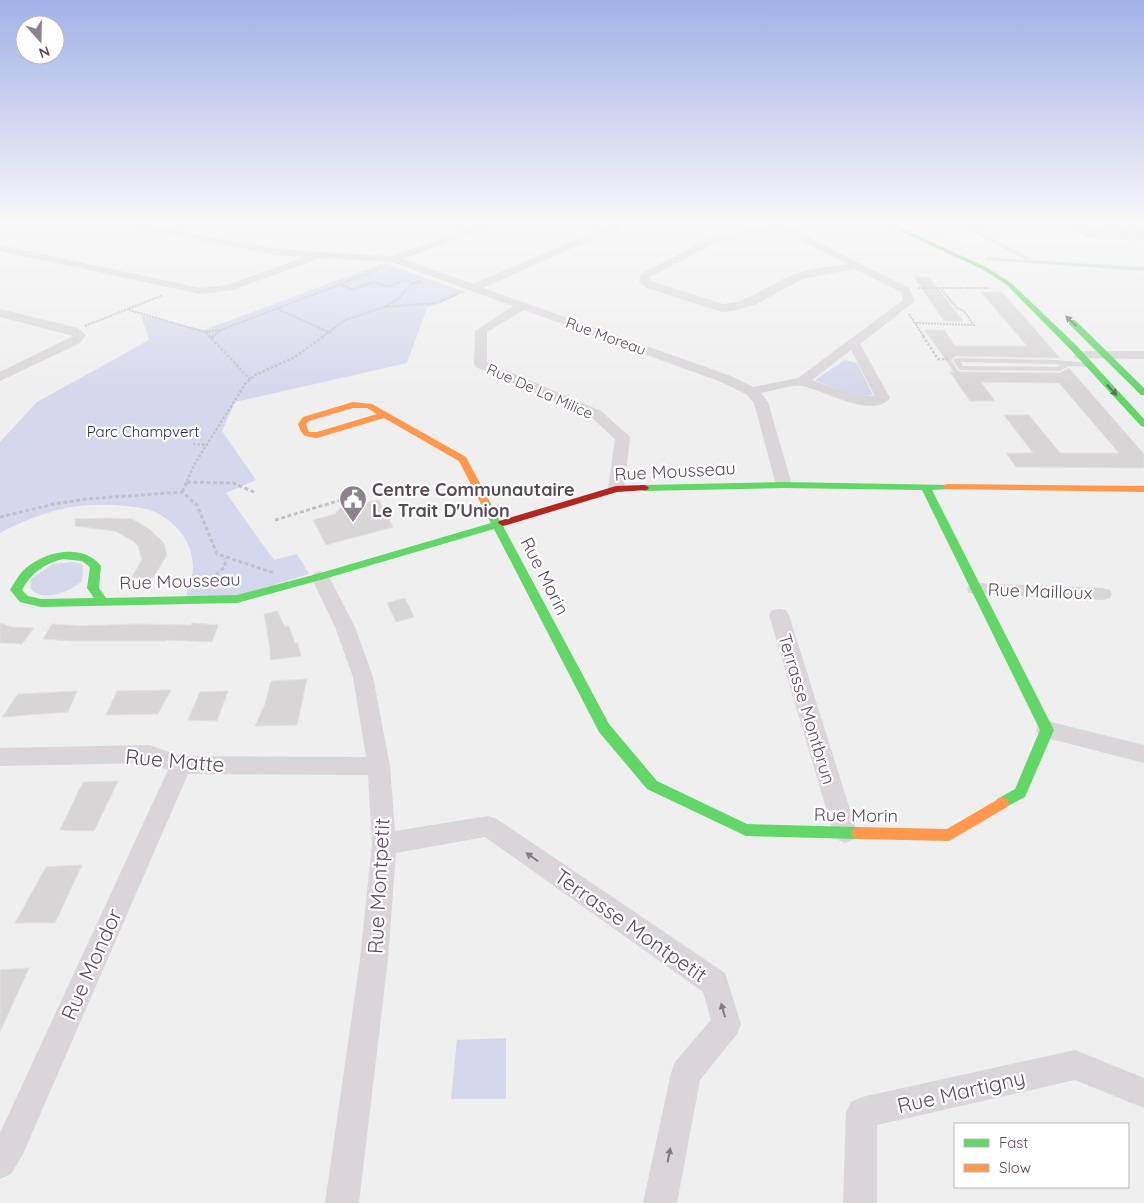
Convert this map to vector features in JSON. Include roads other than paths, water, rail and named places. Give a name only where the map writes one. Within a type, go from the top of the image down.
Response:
[{"type":"street","points":[[148,280],[200,291],[229,288],[251,280]]},
{"type":"street","name":"Rue Moreau","points":[[451,280],[726,379],[751,392]]},
{"type":"street","points":[[473,288],[491,280]]},
{"type":"street","points":[[645,280],[651,286],[722,308],[733,309],[745,307],[792,280]]},
{"type":"street","points":[[751,392],[802,381],[909,302],[908,295],[902,288],[886,280]]},
{"type":"street","points":[[1003,280],[1013,287],[1144,424]]},
{"type":"street","name":"Rue De La Milice","points":[[522,306],[481,331],[481,364],[596,414],[623,438],[616,489]]},
{"type":"street","points":[[0,313],[74,331],[80,335],[76,340],[0,377]]},
{"type":"street","points":[[1065,315],[1144,393]]},
{"type":"street","points":[[802,381],[863,402],[877,402],[883,398],[853,342]]},
{"type":"street","points":[[1084,360],[1107,355],[1144,355]]},
{"type":"street","points":[[751,392],[761,402],[784,485]]},
{"type":"street","name":"Rue Morin","points":[[384,415],[317,435],[306,434],[302,424],[306,419],[353,405],[369,406],[463,459],[499,524],[604,728],[652,785],[746,830],[949,835],[1020,792],[1047,730]]},
{"type":"street","name":"Rue Mousseau","points":[[102,601],[95,595],[92,587],[96,566],[94,561],[81,556],[63,556],[42,562],[26,572],[17,584],[16,590],[19,596],[32,602],[102,601],[237,599],[320,577],[616,489],[784,485],[1144,488]]},
{"type":"street","points":[[925,486],[1047,730],[1144,754]]},
{"type":"street","name":"Rue Montpetit","points":[[320,577],[345,627],[363,677],[379,766],[384,844],[374,959],[342,1203]]},
{"type":"street","name":"Rue Mailloux","points":[[976,589],[1103,594]]},
{"type":"street","name":"Terrasse Montbrun","points":[[779,615],[845,832]]},
{"type":"street","name":"Rue Matte","points":[[0,757],[149,754],[181,765],[379,766]]},
{"type":"street","name":"Rue Mondor","points":[[0,1163],[12,1142],[181,765]]},
{"type":"street","name":"Terrasse Montpetit","points":[[384,844],[488,826],[715,983],[727,1024],[686,1073],[660,1203]]},
{"type":"street","name":"Rue Martigny","points":[[860,1203],[862,1113],[1075,1065],[1144,1093]]},
{"type":"lane","points":[[1067,364],[1056,362],[956,360],[961,368],[1060,369],[1067,364],[1084,360]]},
{"type":"place","name":"Centre Communautaire Le Trait D'Union","points":[[353,523]]},
{"type":"park label","name":"Parc Champvert","points":[[143,431]]}]
